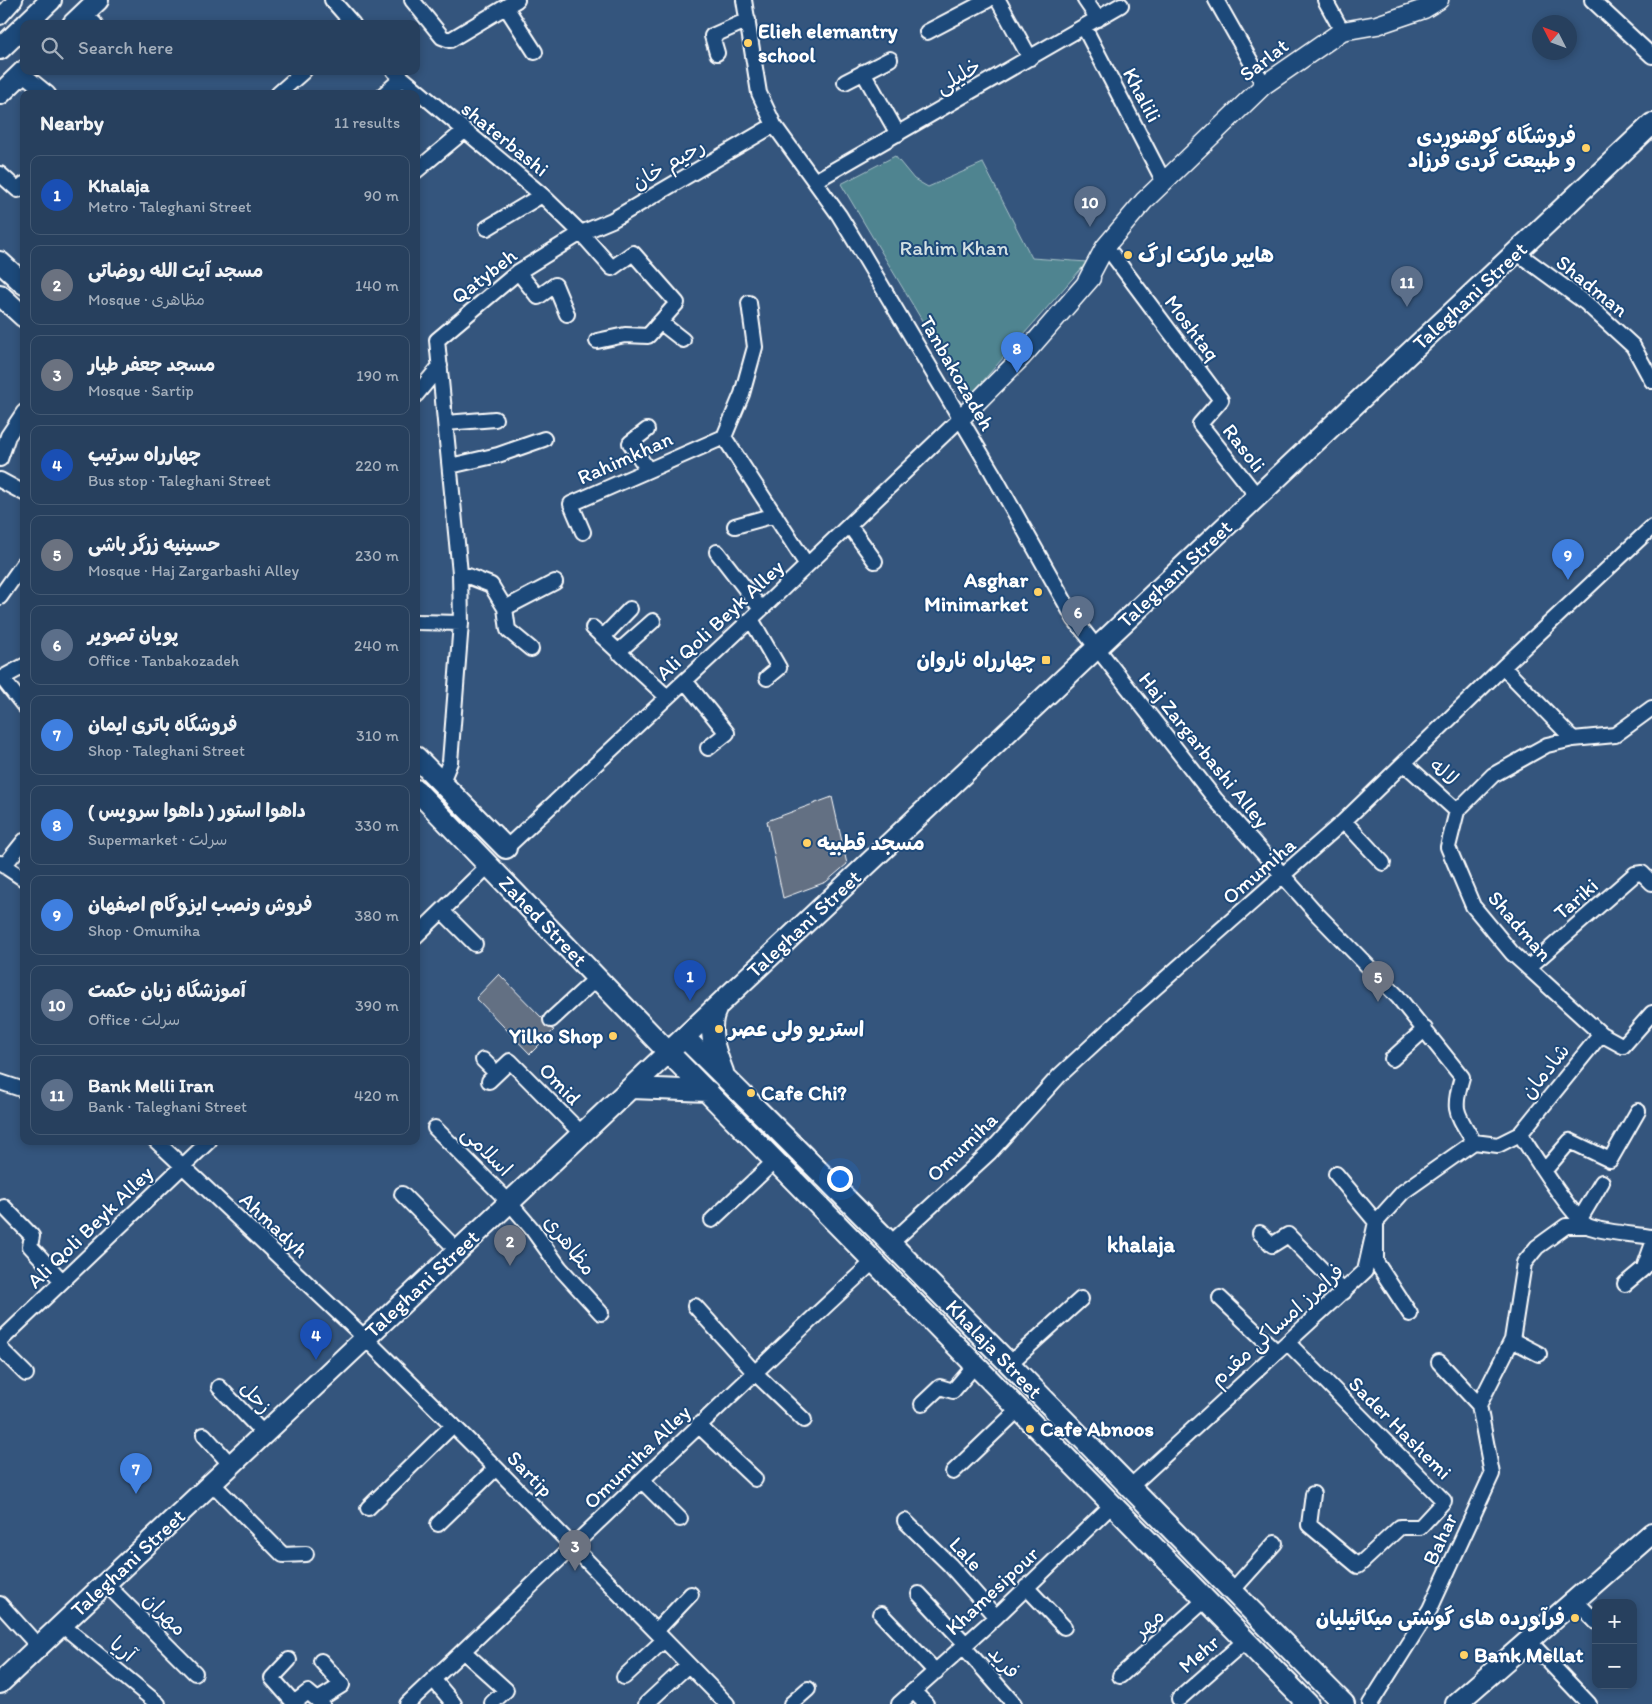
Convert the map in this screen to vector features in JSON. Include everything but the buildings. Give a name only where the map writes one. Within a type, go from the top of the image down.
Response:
[{"type":"main road","points":[[30,20],[51,0]]},
{"type":"main road","points":[[0,49],[20,30]]},
{"type":"main road","points":[[0,94],[20,75]]},
{"type":"main road","name":"Taleghani Street","points":[[0,1683],[1652,124]]},
{"type":"main road","points":[[0,262],[20,280]]},
{"type":"main road","points":[[0,295],[20,313]]},
{"type":"main road","name":"Zahed Street","points":[[420,761],[506,848]]},
{"type":"main road","name":"Zahed Street","points":[[420,794],[669,1053]]},
{"type":"main road","points":[[718,1006],[712,1018],[712,1036],[723,1074]]},
{"type":"main road","name":"Khalaja Street","points":[[685,1038],[891,1243],[1129,1488],[1344,1704]]},
{"type":"main road","name":"Khalaja Street","points":[[669,1053],[726,1108],[1302,1698]]},
{"type":"main road","points":[[632,1088],[708,1091]]},
{"type":"main road","points":[[726,1108],[740,1093]]},
{"type":"main road","points":[[1060,1450],[1076,1434]]},
{"type":"main road","points":[[1456,1704],[1652,1533]]},
{"type":"main road","points":[[1302,1698],[1315,1674]]},
{"type":"street","points":[[0,17],[15,0]]},
{"type":"street","points":[[332,0],[350,20]]},
{"type":"street","points":[[412,0],[442,37],[450,40],[511,3],[535,52]]},
{"type":"street","name":"Tanbakozadeh","points":[[744,0],[759,94],[774,125],[856,242],[1075,620],[1096,648]]},
{"type":"street","points":[[927,32],[988,0]]},
{"type":"street","points":[[998,0],[1030,58]]},
{"type":"street","points":[[1085,0],[1098,19]]},
{"type":"street","points":[[1216,0],[1264,85]]},
{"type":"street","points":[[1325,0],[1342,31]]},
{"type":"street","name":"Sarlat","points":[[960,419],[1022,356],[1085,285],[1144,202],[1264,85],[1342,31],[1396,18],[1424,9],[1439,0]]},
{"type":"street","points":[[1592,0],[1652,56]]},
{"type":"street","name":"خلیلی","points":[[815,182],[1121,5]]},
{"type":"street","points":[[717,53],[712,36],[748,20]]},
{"type":"street","name":"Khalili","points":[[1084,27],[1164,182]]},
{"type":"street","points":[[845,82],[890,59]]},
{"type":"street","points":[[863,72],[898,134]]},
{"type":"street","points":[[26,75],[43,90]]},
{"type":"street","points":[[283,90],[299,75]]},
{"type":"street","points":[[387,90],[398,75]]},
{"type":"street","name":"shaterbashi","points":[[398,75],[416,90]]},
{"type":"street","name":"shaterbashi","points":[[420,94],[542,195],[581,233],[612,268],[633,252],[677,303],[660,322]]},
{"type":"street","name":"رحیم خان","points":[[581,233],[612,220],[774,125]]},
{"type":"street","points":[[420,168],[464,131]]},
{"type":"street","points":[[0,174],[18,190],[20,188]]},
{"type":"street","points":[[487,228],[542,195]]},
{"type":"street","name":"Qatybeh","points":[[441,784],[450,762],[462,623],[460,573],[437,340],[518,272],[581,233]]},
{"type":"street","name":"Moshtaq","points":[[1109,251],[1221,400],[1200,424]]},
{"type":"street","name":"Shadman","points":[[1516,252],[1586,303],[1633,346],[1652,382]]},
{"type":"street","points":[[518,272],[538,297],[554,285],[567,314]]},
{"type":"street","points":[[750,303],[755,347],[742,394],[724,437],[807,565]]},
{"type":"street","points":[[597,342],[625,335],[648,336],[660,322],[683,340]]},
{"type":"street","points":[[420,390],[440,366]]},
{"type":"street","points":[[0,458],[8,436],[20,418]]},
{"type":"street","points":[[446,423],[494,419]]},
{"type":"street","name":"Ali Qoli Beyk Alley","points":[[506,848],[751,619],[960,419]]},
{"type":"street","name":"Rasoli","points":[[1200,424],[1257,496]]},
{"type":"street","points":[[647,430],[630,443],[648,470]]},
{"type":"street","name":"Rahimkhan","points":[[583,532],[571,504],[724,437]]},
{"type":"street","points":[[450,466],[498,455],[544,439]]},
{"type":"street","points":[[0,480],[20,491]]},
{"type":"street","points":[[735,526],[775,515]]},
{"type":"street","points":[[849,525],[875,561]]},
{"type":"street","name":"Omumiha","points":[[891,1243],[990,1152],[1059,1076],[1138,1002],[1283,877],[1344,821],[1502,667],[1652,527]]},
{"type":"street","points":[[717,552],[761,609]]},
{"type":"street","points":[[0,597],[20,570]]},
{"type":"street","points":[[460,573],[491,585],[505,608],[508,630],[531,649]]},
{"type":"street","points":[[505,608],[555,582]]},
{"type":"street","points":[[630,609],[598,633],[667,697]]},
{"type":"street","points":[[751,619],[779,668],[767,678]]},
{"type":"street","points":[[618,652],[653,621]]},
{"type":"street","points":[[420,622],[462,623]]},
{"type":"street","name":"Haj Zargarbashi Alley","points":[[1096,648],[1216,800],[1283,877],[1425,1029],[1462,1077],[1455,1102],[1457,1114],[1474,1142]]},
{"type":"street","points":[[1502,667],[1573,739]]},
{"type":"street","points":[[20,668],[1,678],[20,701]]},
{"type":"street","points":[[685,681],[726,733],[708,748]]},
{"type":"street","points":[[1457,811],[1493,775],[1547,745],[1573,739],[1615,736],[1652,708]]},
{"type":"street","name":"لاله","points":[[1404,763],[1457,811]]},
{"type":"street","name":"Shadman","points":[[1457,811],[1448,847],[1473,906],[1512,953],[1601,1034],[1623,1046],[1652,1013]]},
{"type":"street","points":[[1344,821],[1383,863]]},
{"type":"street","points":[[20,845],[2,864],[20,876]]},
{"type":"street","points":[[420,932],[489,865]]},
{"type":"street","name":"Tariki","points":[[1528,968],[1635,874],[1642,873],[1652,883]]},
{"type":"street","points":[[442,911],[475,944]]},
{"type":"street","points":[[551,1020],[597,978]]},
{"type":"street","points":[[1392,1059],[1425,1029]]},
{"type":"street","name":"شادمان","points":[[1520,1134],[1601,1034]]},
{"type":"street","name":"Omid","points":[[483,1060],[493,1077],[510,1061],[582,1134]]},
{"type":"street","points":[[0,1082],[20,1089]]},
{"type":"street","points":[[1544,1171],[1570,1141],[1610,1160],[1638,1111]]},
{"type":"street","name":"اسلامی","points":[[435,1128],[509,1202]]},
{"type":"street","points":[[1474,1142],[1498,1145],[1520,1134],[1544,1171],[1584,1223]]},
{"type":"street","name":"فرامرز امساکی مقدم","points":[[1129,1488],[1365,1271],[1376,1222],[1403,1192],[1474,1142]]},
{"type":"street","name":"Ahmadyh","points":[[160,1145],[365,1338]]},
{"type":"street","name":"Ali Qoli Beyk Alley","points":[[0,1341],[205,1145]]},
{"type":"street","points":[[712,1220],[776,1160]]},
{"type":"street","points":[[1336,1174],[1376,1222],[1376,1262],[1410,1314]]},
{"type":"street","points":[[1584,1223],[1602,1182]]},
{"type":"street","points":[[402,1194],[458,1251]]},
{"type":"street","name":"مظاهری","points":[[509,1202],[532,1228],[560,1268],[601,1313]]},
{"type":"street","points":[[4,1207],[32,1236],[30,1246],[62,1281]]},
{"type":"street","points":[[1439,1362],[1479,1405],[1512,1340],[1524,1263],[1537,1247],[1566,1226],[1584,1223],[1652,1238]]},
{"type":"street","points":[[1260,1233],[1272,1245],[1288,1235],[1344,1292]]},
{"type":"street","points":[[1624,1284],[1644,1268],[1652,1246]]},
{"type":"street","name":"Omumiha Alley","points":[[407,1704],[642,1481],[698,1425],[874,1261]]},
{"type":"street","points":[[1220,1298],[1277,1352]]},
{"type":"street","points":[[1009,1364],[1081,1299]]},
{"type":"street","points":[[695,1306],[754,1372],[804,1420]]},
{"type":"street","name":"Sartip","points":[[365,1338],[453,1424],[727,1704]]},
{"type":"street","points":[[1512,1340],[1539,1354]]},
{"type":"street","name":"Sader Hashemi","points":[[1288,1343],[1444,1501],[1420,1527],[1400,1527],[1358,1566],[1309,1525],[1313,1494]]},
{"type":"street","points":[[0,1348],[26,1374]]},
{"type":"street","points":[[922,1404],[940,1387],[953,1391],[975,1365]]},
{"type":"street","name":"زحل","points":[[219,1387],[264,1434]]},
{"type":"street","name":"Bahar","points":[[1370,1704],[1430,1609],[1492,1474],[1479,1405]]},
{"type":"street","points":[[953,1472],[1019,1409]]},
{"type":"street","points":[[368,1508],[453,1424]]},
{"type":"street","points":[[698,1425],[755,1479]]},
{"type":"street","points":[[204,1435],[231,1465]]},
{"type":"street","points":[[438,1524],[496,1468]]},
{"type":"street","points":[[642,1481],[680,1519]]},
{"type":"street","points":[[212,1483],[283,1555],[306,1554]]},
{"type":"street","name":"Khamesipour","points":[[899,1704],[996,1616],[1112,1505]]},
{"type":"street","name":"Lale","points":[[905,1521],[996,1616]]},
{"type":"street","points":[[1232,1591],[1276,1542]]},
{"type":"street","name":"مهران","points":[[106,1584],[195,1673]]},
{"type":"street","points":[[1026,1587],[1064,1627]]},
{"type":"street","points":[[624,1677],[660,1635],[691,1594]]},
{"type":"street","name":"فرید","points":[[919,1594],[962,1640],[963,1646],[1014,1704]]},
{"type":"street","name":"مهر","points":[[1120,1676],[1205,1600]]},
{"type":"street","points":[[1575,1600],[1592,1618]]},
{"type":"street","points":[[0,1604],[39,1647]]},
{"type":"street","points":[[881,1614],[936,1672]]},
{"type":"street","name":"آریا","points":[[62,1625],[158,1704]]},
{"type":"street","name":"Mehr","points":[[1179,1699],[1246,1640]]},
{"type":"street","points":[[1528,1641],[1589,1704]]},
{"type":"street","points":[[463,1651],[506,1690],[492,1703]]},
{"type":"street","points":[[289,1660],[272,1678],[294,1703],[308,1692],[320,1702],[342,1685],[321,1661]]},
{"type":"street","points":[[646,1704],[688,1665]]},
{"type":"street","points":[[433,1679],[454,1704]]},
{"type":"street","points":[[791,1704],[808,1688]]},
{"type":"street","points":[[913,1691],[926,1704]]},
{"type":"green space","name":"Rahim Khan","points":[[895,156],[914,179],[928,187],[983,163],[1032,258],[1087,262],[968,398],[841,184]]},
{"type":"place","name":"Elieh elemantry school","points":[[748,43]]},
{"type":"place","name":"فروشگاه کوهنوردی و طبیعت گردی فرزاد","points":[[1586,148]]},
{"type":"place","name":"آموزشگاه زبان حکمت","points":[[1090,227]]},
{"type":"place","name":"هایپر مارکت ارگ","points":[[1128,255]]},
{"type":"place","name":"Bank Melli Iran","points":[[1407,307]]},
{"type":"place","name":"داهوا استور ( داهوا سرویس )","points":[[1017,373]]},
{"type":"place","name":"فروش ونصب ایزوگام اصفهان","points":[[1568,580]]},
{"type":"place","name":"Asghar Minimarket","points":[[1038,592]]},
{"type":"place","name":"پویان تصویر","points":[[1078,637]]},
{"type":"place","name":"چهارراه ناروان","points":[[1046,660]]},
{"type":"place","name":"مسجد قطبیه","points":[[807,843]]},
{"type":"place","name":"Khalaja","points":[[690,1001]]},
{"type":"place","name":"حسینیه زرگر باشی","points":[[1378,1002]]},
{"type":"place","name":"استریو ولی عصر","points":[[719,1029]]},
{"type":"place","name":"Yilko Shop","points":[[613,1036]]},
{"type":"place","name":"Cafe Chi?","points":[[751,1093]]},
{"type":"place","name":"مسجد آیت الله روضاتی","points":[[510,1266]]},
{"type":"place","name":"چهارراه سرتیپ","points":[[316,1360]]},
{"type":"place","name":"Cafe Abnoos","points":[[1030,1429]]},
{"type":"place","name":"فروشگاه باتری ایمان","points":[[136,1494]]},
{"type":"place","name":"مسجد جعفر طیار","points":[[575,1571]]},
{"type":"place","name":"فرآورده های گوشتی میکائیلیان","points":[[1575,1618]]},
{"type":"place","name":"Bank Mellat","points":[[1464,1655]]},
{"type":"district","name":"khalaja","points":[[1141,1244]]}]
